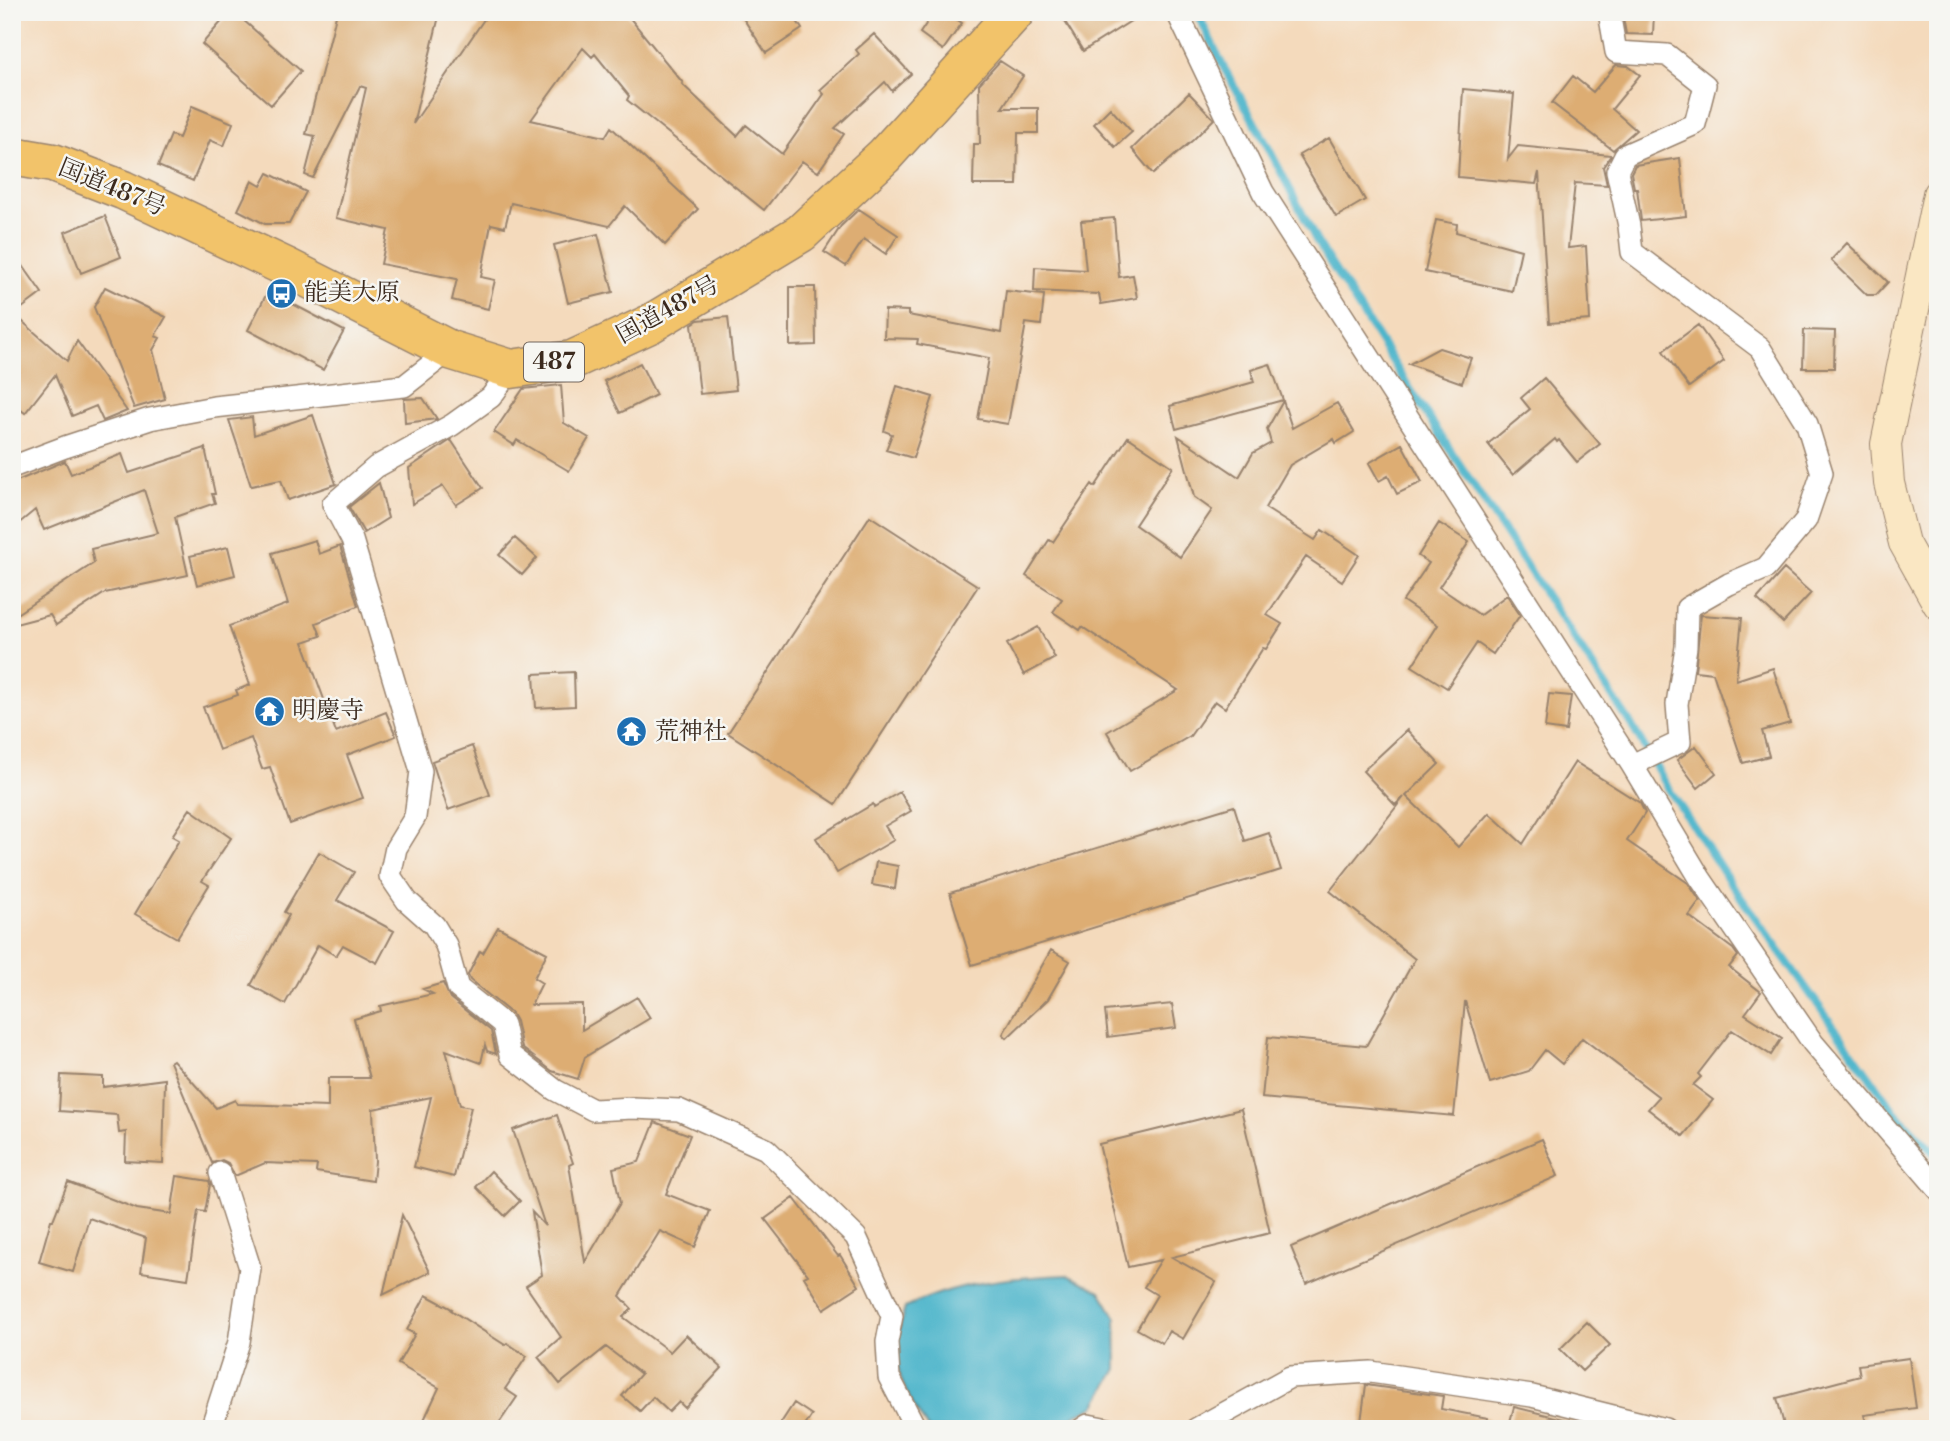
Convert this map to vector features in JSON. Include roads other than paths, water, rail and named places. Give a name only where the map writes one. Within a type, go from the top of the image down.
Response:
[{"type":"highway","name":"国道487号","points":[[12,156],[53,163],[123,190],[288,268],[450,350],[510,369],[572,360],[650,324],[801,233],[884,156],[1016,12]]},
{"type":"street","points":[[1177,12],[1262,192],[1633,765],[1700,878],[1813,1043],[1938,1189]]},
{"type":"street","points":[[1609,12],[1616,52],[1667,55],[1705,85],[1695,124],[1625,155],[1617,171],[1632,252],[1760,348],[1807,424],[1822,473],[1806,520],[1766,568],[1729,584],[1686,608],[1686,647],[1677,704],[1680,742],[1633,765]]},
{"type":"street","points":[[1938,194],[1886,444],[1889,483],[1904,543],[1938,604]]},
{"type":"street","points":[[12,467],[150,419],[215,407],[404,386],[450,350]]},
{"type":"street","points":[[510,369],[491,397],[452,425],[376,467],[333,505],[352,540],[421,771],[415,817],[396,848],[390,876],[407,901],[434,925],[446,945],[458,988],[503,1024],[510,1055],[555,1090],[593,1110],[679,1110],[766,1149],[856,1237],[892,1316],[887,1342],[889,1377],[916,1429]]},
{"type":"street","points":[[211,1429],[239,1342],[250,1268],[220,1173]]},
{"type":"street","points":[[1196,1429],[1290,1377],[1371,1372],[1532,1396],[1665,1429]]},
{"type":"street","points":[[1082,1429],[1088,1425],[1108,1429]]},
{"type":"water","points":[[1067,1275],[1100,1291],[1116,1318],[1117,1369],[1095,1406],[1074,1416],[1063,1429],[928,1429],[909,1398],[899,1372],[897,1344],[905,1308],[943,1292],[984,1282]]},
{"type":"waterway","points":[[1197,12],[1317,242],[1412,392],[1632,726],[1670,791],[1732,885],[1895,1112],[1938,1157]]},
{"type":"place","name":"能美大原","points":[[281,293]]},
{"type":"place","name":"明慶寺","points":[[269,711]]},
{"type":"place","name":"荒神社","points":[[632,732]]}]
